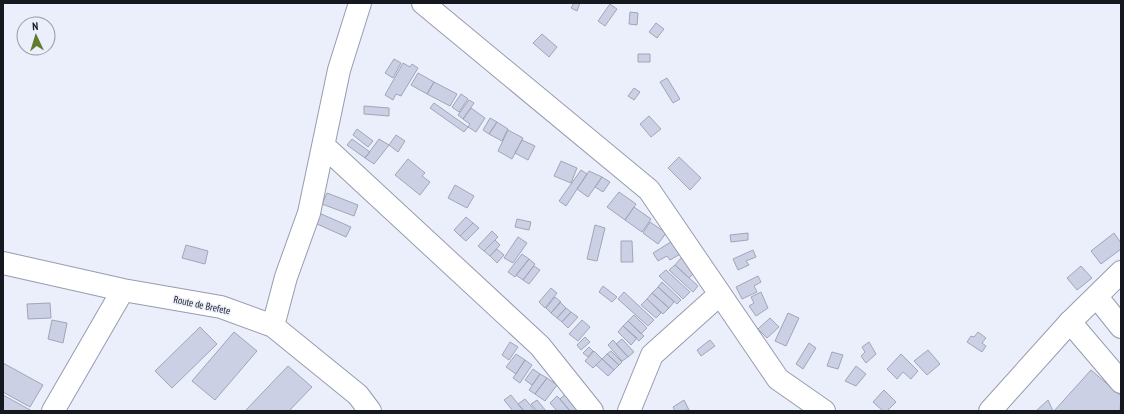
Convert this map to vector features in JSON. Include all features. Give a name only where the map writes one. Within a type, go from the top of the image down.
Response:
[{"type":"street","points":[[273,326],[286,277],[309,214],[339,70],[360,3]]},
{"type":"street","points":[[423,3],[649,190],[778,379],[824,411]]},
{"type":"street","points":[[324,146],[540,346],[592,411]]},
{"type":"street","name":"Route de Brefete","points":[[4,264],[123,290],[221,307],[273,326],[358,395],[370,411]]},
{"type":"street","points":[[990,411],[1070,322],[1121,272]]},
{"type":"street","points":[[53,411],[123,290]]},
{"type":"street","points":[[629,411],[652,355],[720,294]]},
{"type":"street","points":[[1097,297],[1121,327]]},
{"type":"street","points":[[1070,322],[1121,382]]},
{"type":"building","points":[[574,3],[580,3],[577,11],[571,8]]},
{"type":"building","points":[[610,4],[617,9],[605,26],[598,21]]},
{"type":"building","points":[[630,12],[638,13],[637,25],[629,24]]},
{"type":"building","points":[[656,23],[664,29],[657,38],[649,32]]},
{"type":"building","points":[[542,34],[557,47],[549,57],[533,43]]},
{"type":"building","points":[[638,54],[650,54],[650,62],[638,62]]},
{"type":"building","points":[[394,59],[401,63],[393,78],[385,73]]},
{"type":"building","points":[[403,63],[410,67],[412,64],[418,68],[401,96],[396,94],[393,100],[385,95]]},
{"type":"building","points":[[418,73],[434,82],[427,94],[411,85]]},
{"type":"building","points":[[667,78],[680,99],[673,103],[660,82]]},
{"type":"building","points":[[434,82],[457,94],[450,106],[427,94]]},
{"type":"building","points":[[634,88],[640,92],[634,100],[628,96]]},
{"type":"building","points":[[461,94],[468,99],[459,112],[452,107]]},
{"type":"building","points":[[469,100],[474,103],[463,119],[458,115]]},
{"type":"building","points":[[434,103],[468,127],[464,132],[430,108]]},
{"type":"building","points":[[364,106],[389,108],[389,116],[364,114]]},
{"type":"building","points":[[471,108],[485,118],[476,132],[468,127],[470,124],[463,119]]},
{"type":"building","points":[[649,116],[661,129],[651,137],[640,124]]},
{"type":"building","points":[[490,118],[497,122],[489,134],[483,130]]},
{"type":"building","points":[[497,122],[508,129],[502,141],[489,134]]},
{"type":"building","points":[[357,129],[373,141],[368,147],[353,135]]},
{"type":"building","points":[[508,130],[523,138],[512,159],[498,151]]},
{"type":"building","points":[[396,135],[405,141],[398,152],[389,145]]},
{"type":"building","points":[[352,139],[370,152],[365,158],[347,145]]},
{"type":"building","points":[[379,139],[389,145],[374,164],[365,158]]},
{"type":"building","points":[[522,140],[535,146],[528,160],[515,153]]},
{"type":"building","points":[[679,157],[701,178],[690,190],[668,168]]},
{"type":"building","points":[[408,159],[425,173],[422,176],[430,182],[420,195],[395,175]]},
{"type":"building","points":[[561,161],[577,168],[571,183],[554,176]]},
{"type":"building","points":[[581,170],[587,174],[566,206],[559,201]]},
{"type":"building","points":[[589,171],[602,177],[588,197],[577,189]]},
{"type":"building","points":[[602,177],[610,182],[603,192],[595,187]]},
{"type":"building","points":[[455,185],[474,196],[467,208],[448,198]]},
{"type":"building","points":[[619,192],[636,204],[625,220],[607,207]]},
{"type":"building","points":[[327,193],[358,205],[354,216],[322,204]]},
{"type":"building","points":[[634,207],[651,219],[642,232],[625,220]]},
{"type":"building","points":[[319,213],[351,227],[346,237],[315,223]]},
{"type":"building","points":[[466,217],[473,223],[460,236],[454,230]]},
{"type":"building","points":[[517,219],[531,222],[529,230],[515,227]]},
{"type":"building","points":[[650,222],[666,233],[658,244],[643,233]]},
{"type":"building","points":[[473,223],[479,228],[466,241],[460,236]]},
{"type":"building","points":[[595,225],[605,228],[597,261],[587,259]]},
{"type":"building","points":[[492,231],[498,237],[484,251],[478,246]]},
{"type":"building","points":[[748,233],[748,240],[731,242],[730,235]]},
{"type":"building","points":[[1114,233],[1121,243],[1121,249],[1101,264],[1091,251]]},
{"type":"building","points":[[518,237],[527,243],[513,263],[504,258]]},
{"type":"building","points":[[495,240],[500,245],[490,256],[484,251]]},
{"type":"building","points":[[674,240],[682,253],[670,260],[667,256],[658,261],[653,253]]},
{"type":"building","points":[[621,241],[632,241],[633,262],[621,262]]},
{"type":"building","points":[[186,245],[208,251],[205,264],[182,258]]},
{"type":"building","points":[[497,249],[504,255],[497,263],[490,256]]},
{"type":"building","points":[[753,250],[756,257],[746,261],[749,265],[738,270],[733,259]]},
{"type":"building","points":[[522,254],[529,259],[515,277],[508,272]]},
{"type":"building","points":[[681,258],[696,271],[689,278],[675,265]]},
{"type":"building","points":[[529,259],[535,264],[523,280],[516,275]]},
{"type":"building","points":[[675,265],[698,286],[693,292],[669,270]]},
{"type":"building","points":[[534,266],[540,270],[529,284],[523,280]]},
{"type":"building","points":[[1081,266],[1092,278],[1077,290],[1067,278]]},
{"type":"building","points":[[666,270],[690,292],[683,299],[659,276]]},
{"type":"building","points":[[758,276],[761,282],[754,286],[757,292],[742,299],[736,287]]},
{"type":"building","points":[[662,282],[681,300],[677,304],[658,287]]},
{"type":"building","points":[[603,286],[617,297],[612,302],[599,292]]},
{"type":"building","points":[[658,287],[674,302],[669,308],[652,293]]},
{"type":"building","points":[[551,288],[557,293],[545,308],[539,302]]},
{"type":"building","points":[[624,292],[654,320],[648,326],[618,299]]},
{"type":"building","points":[[761,292],[768,308],[756,316],[749,306],[754,303],[751,297]]},
{"type":"building","points":[[652,293],[669,308],[663,314],[647,299]]},
{"type":"building","points":[[555,297],[561,302],[551,313],[546,308]]},
{"type":"building","points":[[647,299],[661,313],[656,318],[641,305]]},
{"type":"building","points":[[560,302],[566,308],[557,318],[551,313]]},
{"type":"building","points":[[50,303],[51,318],[28,319],[27,304]]},
{"type":"building","points":[[566,308],[571,312],[562,322],[557,318]]},
{"type":"building","points":[[571,312],[578,317],[568,328],[562,322]]},
{"type":"building","points":[[788,313],[799,318],[786,346],[775,341]]},
{"type":"building","points":[[634,315],[647,328],[641,334],[628,321]]},
{"type":"building","points":[[770,318],[779,327],[767,338],[758,329]]},
{"type":"building","points":[[52,320],[67,323],[63,343],[48,339]]},
{"type":"building","points":[[582,320],[590,327],[578,341],[569,334]]},
{"type":"building","points":[[628,321],[644,336],[639,341],[623,326]]},
{"type":"building","points":[[623,326],[637,338],[631,345],[618,332]]},
{"type":"building","points":[[200,327],[217,344],[172,388],[155,371]]},
{"type":"building","points":[[234,332],[257,351],[215,400],[192,381]]},
{"type":"building","points":[[978,332],[986,338],[982,343],[986,346],[982,352],[967,342],[971,336],[974,337]]},
{"type":"building","points":[[585,337],[590,342],[581,350],[577,345]]},
{"type":"building","points":[[622,339],[634,352],[628,357],[616,344]]},
{"type":"building","points":[[613,340],[628,357],[622,361],[608,345]]},
{"type":"building","points":[[710,340],[715,346],[701,356],[697,350]]},
{"type":"building","points":[[510,342],[518,347],[509,360],[502,355]]},
{"type":"building","points":[[869,342],[876,354],[866,363],[861,356],[865,352],[862,347]]},
{"type":"building","points":[[809,343],[816,348],[803,369],[796,364]]},
{"type":"building","points":[[589,347],[593,351],[588,357],[583,353]]},
{"type":"building","points":[[928,350],[940,364],[927,375],[914,361]]},
{"type":"building","points":[[594,351],[602,359],[593,368],[585,361]]},
{"type":"building","points":[[611,351],[622,362],[619,365],[607,354]]},
{"type":"building","points":[[832,352],[843,355],[838,369],[827,366]]},
{"type":"building","points":[[516,354],[525,360],[516,374],[506,367]]},
{"type":"building","points":[[607,354],[619,365],[614,370],[602,359]]},
{"type":"building","points":[[901,354],[918,371],[911,379],[903,372],[897,379],[887,369]]},
{"type":"building","points":[[602,359],[614,370],[608,376],[596,365]]},
{"type":"building","points":[[525,360],[532,365],[520,383],[513,378]]},
{"type":"building","points":[[3,363],[43,385],[30,407],[3,392]]},
{"type":"building","points":[[288,366],[312,387],[289,411],[245,411]]},
{"type":"building","points":[[856,366],[866,374],[856,386],[845,381]]},
{"type":"building","points":[[533,369],[540,374],[532,385],[525,380]]},
{"type":"building","points":[[1091,370],[1121,396],[1120,411],[1054,411]]},
{"type":"building","points":[[540,374],[547,378],[535,394],[529,390]]},
{"type":"building","points":[[547,378],[557,385],[545,401],[535,394]]},
{"type":"building","points":[[570,390],[583,405],[575,411],[570,411],[560,399]]},
{"type":"building","points":[[884,390],[896,402],[887,411],[883,411],[873,402]]},
{"type":"building","points":[[3,395],[32,411],[3,411]]},
{"type":"building","points":[[511,395],[524,411],[513,411],[504,400]]},
{"type":"building","points":[[557,396],[570,411],[557,411],[550,403]]},
{"type":"building","points":[[525,399],[535,411],[524,411],[518,404]]},
{"type":"building","points":[[537,400],[546,411],[537,411],[531,404]]},
{"type":"building","points":[[684,400],[689,410],[675,411],[673,407]]},
{"type":"building","points":[[1048,400],[1053,411],[1036,411]]}]
